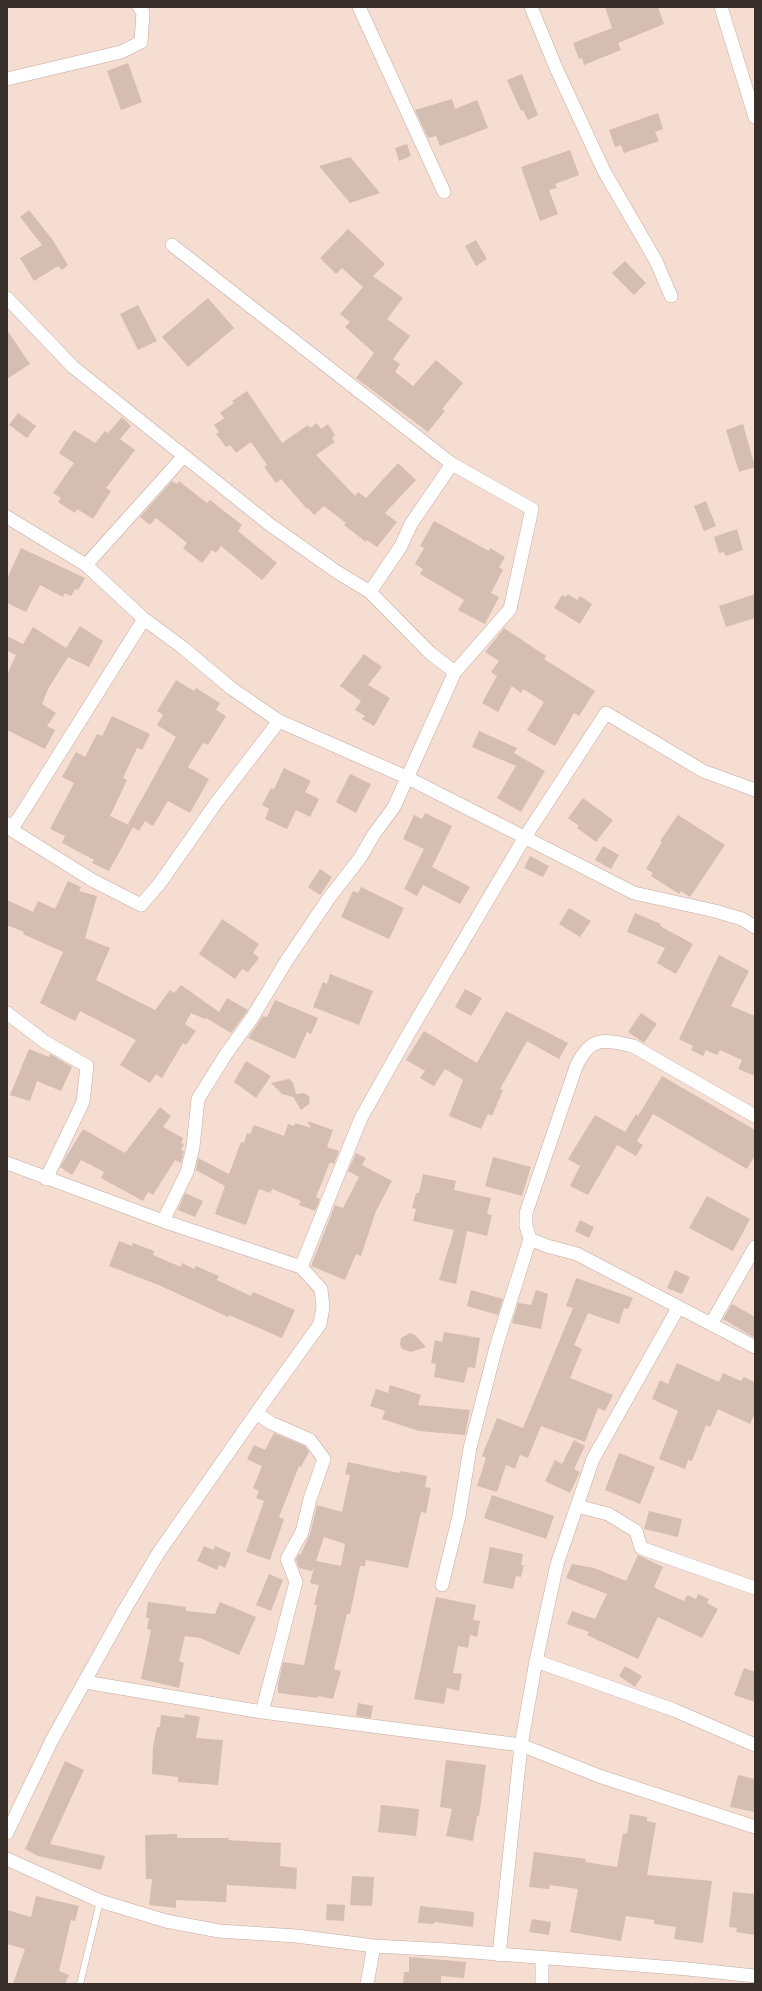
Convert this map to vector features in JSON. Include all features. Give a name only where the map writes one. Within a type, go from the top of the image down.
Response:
[{"type":"street","points":[[7,79],[120,52],[141,42],[143,12],[139,7]]},
{"type":"street","points":[[359,7],[444,192]]},
{"type":"street","points":[[531,7],[556,68],[604,171],[656,261],[671,296]]},
{"type":"street","points":[[721,7],[752,97],[755,118]]},
{"type":"street","points":[[163,1221],[187,1172],[193,1147],[198,1099],[226,1054],[252,1018],[287,960],[329,898],[360,858],[374,834],[394,807],[406,777],[455,672],[510,609],[532,509],[452,464],[172,245]]},
{"type":"street","points":[[7,298],[73,367],[183,457],[269,524],[337,572],[370,592],[430,653],[455,672]]},
{"type":"street","points":[[86,565],[183,457]]},
{"type":"street","points":[[370,592],[401,546],[410,524],[452,464]]},
{"type":"street","points":[[7,518],[86,565],[144,619],[182,647],[231,688],[280,721],[406,777],[634,893],[715,911],[742,919],[755,926]]},
{"type":"street","points":[[7,825],[14,824],[31,799],[144,619]]},
{"type":"street","points":[[301,1267],[362,1118],[409,1033],[525,837],[606,712],[703,771],[755,790]]},
{"type":"street","points":[[7,825],[92,880],[141,905],[160,882],[216,803],[280,721]]},
{"type":"street","points":[[7,1013],[45,1042],[87,1066],[83,1102],[46,1179]]},
{"type":"street","points":[[442,1585],[460,1516],[470,1448],[496,1346],[530,1239],[526,1226],[526,1213],[576,1067],[582,1054],[594,1042],[611,1041],[633,1046],[755,1116]]},
{"type":"street","points":[[7,1163],[46,1179],[163,1221],[301,1267],[321,1289],[323,1307],[320,1324],[159,1552],[125,1609],[52,1740],[7,1833]]},
{"type":"street","points":[[530,1239],[547,1246],[577,1254],[755,1347]]},
{"type":"street","points":[[711,1324],[755,1247]]},
{"type":"street","points":[[499,1955],[521,1745],[536,1661],[557,1564],[592,1458],[678,1308]]},
{"type":"street","points":[[256,1413],[271,1423],[310,1440],[324,1459],[310,1499],[302,1532],[287,1559],[296,1582],[262,1712]]},
{"type":"street","points":[[577,1506],[608,1514],[636,1531],[641,1548],[755,1588]]},
{"type":"street","points":[[536,1661],[674,1710],[755,1746]]},
{"type":"street","points":[[85,1682],[262,1712],[521,1745],[599,1776],[737,1823],[755,1827]]},
{"type":"street","points":[[7,1859],[100,1901],[166,1921],[219,1931],[296,1936],[374,1946],[448,1950],[688,1969],[755,1976]]},
{"type":"street","points":[[367,1984],[374,1946]]},
{"type":"street","points":[[542,1958],[542,1984]]},
{"type":"lane","points":[[80,1984],[100,1901]]},
{"type":"building","points":[[605,7],[658,7],[664,24],[618,43],[621,50],[584,65],[582,58],[579,59],[573,43],[612,28]]},
{"type":"building","points":[[128,63],[142,102],[121,110],[107,71]]},
{"type":"building","points":[[522,74],[538,115],[528,120],[523,110],[521,111],[507,80]]},
{"type":"building","points":[[452,99],[455,109],[477,100],[488,128],[440,146],[436,136],[428,138],[415,110]]},
{"type":"building","points":[[658,113],[663,129],[655,132],[659,141],[624,153],[621,145],[615,147],[609,130]]},
{"type":"building","points":[[407,144],[411,156],[399,161],[395,148]]},
{"type":"building","points":[[570,150],[579,175],[555,184],[557,188],[549,190],[558,214],[540,221],[521,167]]},
{"type":"building","points":[[350,157],[380,193],[350,203],[319,166]]},
{"type":"building","points":[[29,210],[52,239],[68,265],[62,270],[58,266],[34,281],[20,258],[42,245],[20,217]]},
{"type":"building","points":[[348,229],[385,264],[373,276],[403,298],[387,319],[410,336],[393,359],[400,364],[395,372],[413,386],[436,360],[463,383],[442,409],[445,411],[428,432],[356,378],[374,353],[345,327],[350,322],[340,314],[363,287],[342,268],[336,274],[320,258]]},
{"type":"building","points":[[476,240],[487,259],[476,266],[465,246]]},
{"type":"building","points":[[625,261],[646,283],[634,295],[612,273]]},
{"type":"building","points":[[208,298],[234,328],[188,367],[162,337]]},
{"type":"building","points":[[138,305],[157,341],[138,350],[120,314]]},
{"type":"building","points":[[7,330],[30,364],[7,379]]},
{"type":"building","points":[[247,391],[282,443],[308,425],[310,428],[317,423],[321,429],[328,424],[335,435],[332,438],[335,442],[316,455],[355,496],[358,492],[366,498],[398,463],[416,480],[385,513],[397,522],[377,547],[367,540],[366,542],[344,525],[346,523],[324,506],[314,515],[281,479],[276,483],[264,467],[267,465],[251,442],[236,453],[230,445],[226,447],[216,434],[219,432],[214,425],[224,418],[220,413],[234,403],[232,401]]},
{"type":"building","points":[[18,413],[36,426],[27,438],[9,425]]},
{"type":"building","points":[[122,417],[131,426],[120,439],[135,450],[106,488],[111,491],[93,519],[77,509],[75,513],[58,502],[61,498],[53,493],[74,463],[59,453],[74,430],[95,443],[105,431],[108,433]]},
{"type":"building","points":[[743,424],[755,467],[739,472],[726,430]]},
{"type":"building","points":[[172,481],[177,484],[179,481],[207,503],[210,500],[242,525],[238,531],[277,563],[262,580],[221,546],[216,553],[212,550],[202,563],[183,548],[187,543],[156,518],[150,525],[140,517]]},
{"type":"building","points":[[706,501],[716,526],[704,531],[694,506]]},
{"type":"building","points":[[434,521],[489,551],[490,548],[505,557],[499,567],[503,570],[491,593],[499,597],[485,624],[458,610],[464,600],[420,574],[423,569],[415,564],[424,548],[420,546]]},
{"type":"building","points":[[737,529],[743,550],[726,556],[724,552],[719,553],[714,537]]},
{"type":"building","points":[[21,548],[85,578],[78,590],[75,589],[71,596],[65,593],[63,597],[40,585],[26,612],[7,603],[7,579]]},
{"type":"building","points":[[568,594],[577,600],[580,596],[592,604],[580,624],[554,608],[562,595],[566,597]]},
{"type":"building","points":[[755,594],[755,618],[726,627],[719,606]]},
{"type":"building","points":[[80,626],[103,641],[89,667],[68,657],[48,689],[42,704],[56,713],[47,726],[55,730],[45,749],[7,730],[7,675],[16,655],[7,651],[7,636],[23,644],[33,627],[66,648]]},
{"type":"building","points":[[504,628],[546,656],[544,659],[595,691],[579,716],[574,713],[555,746],[527,730],[544,702],[523,689],[521,693],[512,686],[498,712],[482,703],[497,676],[491,672],[499,661],[485,652]]},
{"type":"building","points":[[364,654],[382,667],[368,685],[390,698],[374,726],[362,719],[365,716],[355,710],[361,701],[340,686]]},
{"type":"building","points":[[176,680],[194,691],[196,688],[220,703],[216,710],[226,716],[208,745],[203,743],[188,767],[209,779],[190,813],[168,801],[153,826],[145,821],[139,831],[128,824],[176,737],[157,725],[163,715],[157,711]]},
{"type":"building","points":[[112,716],[150,734],[142,750],[137,748],[123,778],[127,780],[110,816],[133,827],[109,871],[92,863],[94,860],[62,843],[65,836],[50,829],[74,783],[62,777],[76,752],[85,757],[97,734],[102,736]]},
{"type":"building","points":[[479,731],[517,748],[514,753],[545,771],[521,812],[497,798],[516,766],[472,747]]},
{"type":"building","points":[[284,768],[311,781],[305,792],[319,799],[310,817],[296,810],[287,829],[265,819],[269,809],[262,805],[271,788],[274,789]]},
{"type":"building","points":[[350,774],[371,784],[356,813],[336,802]]},
{"type":"building","points":[[583,798],[613,820],[596,842],[577,828],[579,826],[568,818]]},
{"type":"building","points":[[425,813],[452,826],[432,867],[470,887],[460,904],[423,885],[417,896],[404,889],[424,849],[403,839],[414,815],[422,819]]},
{"type":"building","points":[[678,815],[725,845],[690,897],[681,891],[679,894],[651,876],[653,873],[646,869],[662,842],[660,841]]},
{"type":"building","points":[[603,846],[619,855],[611,869],[595,860]]},
{"type":"building","points":[[530,856],[549,866],[543,877],[524,868]]},
{"type":"building","points":[[320,869],[332,877],[320,895],[308,887]]},
{"type":"building","points":[[68,881],[81,887],[79,891],[97,896],[85,938],[110,948],[96,980],[155,1010],[170,990],[174,993],[181,985],[219,1012],[227,998],[248,1010],[231,1033],[206,1018],[205,1019],[191,1013],[185,1024],[196,1031],[186,1045],[183,1043],[162,1078],[156,1074],[150,1083],[120,1065],[136,1040],[80,1011],[75,1021],[40,1003],[63,952],[7,925],[7,900],[33,912],[38,901],[55,909]]},
{"type":"building","points":[[361,887],[404,908],[389,939],[341,917],[353,891],[358,893]]},
{"type":"building","points":[[569,908],[591,921],[580,937],[559,924]]},
{"type":"building","points":[[635,913],[661,924],[660,926],[693,944],[676,974],[657,963],[665,948],[627,932]]},
{"type":"building","points":[[222,919],[259,944],[253,953],[259,958],[248,972],[242,969],[235,979],[199,954]]},
{"type":"building","points":[[719,955],[749,971],[731,1006],[755,1016],[755,1076],[738,1069],[742,1060],[720,1050],[717,1055],[706,1050],[703,1056],[691,1050],[693,1046],[679,1039]]},
{"type":"building","points":[[330,974],[373,991],[359,1025],[313,1007],[323,982],[327,984]]},
{"type":"building","points":[[465,989],[482,998],[471,1016],[455,1007]]},
{"type":"building","points":[[275,1000],[318,1018],[311,1034],[307,1032],[295,1059],[248,1038],[263,1016],[267,1017]]},
{"type":"building","points":[[506,1011],[568,1043],[559,1059],[527,1041],[500,1089],[503,1090],[492,1116],[488,1114],[481,1129],[449,1116],[463,1080],[445,1069],[434,1086],[420,1078],[425,1071],[406,1060],[424,1031],[477,1063]]},
{"type":"building","points":[[641,1013],[657,1024],[644,1043],[628,1032]]},
{"type":"building","points":[[29,1049],[49,1057],[50,1054],[72,1067],[61,1091],[37,1081],[30,1101],[10,1095]]},
{"type":"building","points":[[246,1061],[271,1076],[256,1098],[234,1082]]},
{"type":"building","points":[[662,1076],[755,1130],[755,1155],[747,1169],[653,1114],[637,1141],[643,1145],[636,1156],[617,1145],[588,1195],[570,1186],[580,1166],[568,1159],[595,1115],[625,1132],[636,1114],[638,1116]]},
{"type":"building","points":[[289,1079],[293,1083],[296,1094],[304,1093],[310,1097],[309,1104],[301,1110],[293,1097],[282,1094],[271,1083]]},
{"type":"building","points":[[160,1107],[171,1116],[163,1127],[183,1138],[181,1143],[184,1144],[181,1150],[184,1151],[181,1163],[175,1160],[153,1195],[148,1192],[143,1201],[101,1178],[104,1172],[81,1160],[72,1175],[60,1167],[83,1129],[125,1153]]},
{"type":"building","points":[[307,1121],[333,1130],[327,1147],[339,1151],[334,1164],[330,1162],[316,1197],[320,1199],[315,1211],[299,1205],[301,1201],[272,1189],[270,1193],[259,1189],[246,1225],[215,1214],[225,1186],[196,1170],[198,1158],[229,1174],[241,1142],[244,1143],[247,1133],[250,1134],[254,1125],[284,1136],[288,1124],[294,1126],[295,1123],[311,1128]]},
{"type":"building","points":[[356,1153],[366,1158],[362,1165],[392,1181],[376,1211],[361,1256],[356,1254],[345,1280],[311,1266],[335,1205],[343,1208],[359,1177],[348,1171]]},
{"type":"building","points":[[493,1157],[531,1167],[522,1196],[485,1186]]},
{"type":"building","points":[[423,1174],[456,1181],[454,1190],[491,1198],[487,1214],[492,1215],[487,1236],[467,1231],[456,1284],[439,1280],[454,1230],[413,1221],[416,1209],[412,1208],[416,1193],[419,1193]]},
{"type":"building","points":[[185,1193],[203,1201],[195,1217],[178,1210]]},
{"type":"building","points":[[707,1196],[750,1219],[733,1251],[689,1228]]},
{"type":"building","points":[[580,1220],[594,1227],[589,1238],[575,1231]]},
{"type":"building","points":[[119,1241],[132,1246],[133,1243],[154,1251],[153,1255],[181,1267],[182,1263],[194,1269],[196,1266],[219,1276],[217,1280],[251,1296],[253,1292],[295,1310],[282,1338],[229,1315],[228,1317],[161,1286],[109,1266]]},
{"type":"building","points":[[675,1270],[690,1277],[682,1294],[667,1288]]},
{"type":"building","points":[[576,1278],[633,1298],[628,1309],[624,1308],[619,1324],[588,1313],[574,1345],[582,1349],[570,1378],[613,1395],[605,1411],[598,1408],[585,1442],[541,1426],[528,1458],[520,1455],[515,1469],[506,1465],[497,1492],[477,1486],[486,1458],[482,1456],[497,1418],[523,1428],[573,1308],[566,1306]]},
{"type":"building","points":[[471,1290],[503,1299],[498,1315],[467,1306]]},
{"type":"building","points":[[536,1290],[548,1294],[541,1329],[512,1323],[518,1303],[531,1305]]},
{"type":"building","points":[[732,1304],[755,1317],[755,1338],[723,1319]]},
{"type":"building","points":[[444,1332],[480,1338],[475,1368],[468,1367],[464,1383],[434,1377],[436,1364],[431,1363],[435,1340],[442,1342]]},
{"type":"building","points":[[410,1333],[415,1335],[426,1347],[411,1352],[402,1349],[400,1344],[401,1338]]},
{"type":"building","points":[[677,1363],[719,1382],[723,1373],[741,1381],[744,1377],[755,1382],[755,1413],[750,1424],[718,1409],[710,1427],[706,1425],[692,1461],[688,1460],[685,1469],[659,1459],[678,1411],[652,1399],[660,1380],[668,1384]]},
{"type":"building","points":[[390,1385],[421,1395],[418,1405],[470,1410],[465,1435],[419,1431],[382,1419],[385,1411],[370,1406],[376,1389],[388,1393]]},
{"type":"building","points":[[274,1433],[305,1446],[309,1452],[301,1467],[299,1466],[279,1517],[284,1519],[270,1560],[246,1552],[264,1501],[256,1498],[259,1491],[253,1488],[262,1466],[247,1459],[254,1445],[265,1450]]},
{"type":"building","points":[[574,1440],[585,1446],[574,1469],[580,1472],[570,1493],[545,1481],[555,1460],[562,1464]]},
{"type":"building","points":[[619,1453],[655,1467],[640,1504],[605,1490]]},
{"type":"building","points":[[348,1462],[399,1473],[400,1471],[427,1476],[425,1487],[431,1488],[426,1513],[421,1512],[408,1568],[366,1560],[365,1566],[360,1566],[350,1614],[347,1614],[334,1669],[341,1671],[333,1699],[318,1696],[318,1698],[278,1693],[278,1684],[283,1662],[304,1665],[317,1605],[314,1605],[319,1585],[310,1583],[314,1567],[312,1571],[299,1568],[296,1559],[299,1554],[301,1554],[310,1534],[317,1505],[342,1512],[350,1475],[345,1474]],"holes":[[[324,1537],[345,1544],[341,1566],[316,1561]]]},
{"type":"building","points":[[492,1495],[554,1516],[546,1539],[484,1518]]},
{"type":"building","points":[[649,1511],[682,1519],[678,1537],[644,1529]]},
{"type":"building","points":[[204,1546],[213,1550],[215,1546],[231,1553],[225,1568],[219,1565],[217,1570],[197,1561]]},
{"type":"building","points":[[490,1547],[523,1554],[521,1565],[524,1565],[521,1577],[516,1576],[513,1589],[483,1583]]},
{"type":"building","points":[[638,1555],[663,1567],[654,1587],[684,1601],[687,1595],[696,1599],[698,1594],[709,1599],[707,1603],[718,1609],[702,1638],[658,1617],[638,1659],[587,1635],[589,1632],[567,1624],[572,1611],[595,1619],[607,1594],[566,1578],[572,1564],[594,1568],[626,1581]]},
{"type":"building","points":[[269,1574],[283,1580],[271,1611],[256,1605]]},
{"type":"building","points":[[436,1597],[476,1605],[473,1620],[480,1621],[477,1637],[470,1635],[468,1648],[458,1646],[453,1673],[462,1674],[459,1691],[447,1688],[444,1704],[414,1699]]},
{"type":"building","points":[[148,1602],[186,1607],[186,1611],[215,1614],[220,1602],[256,1617],[239,1655],[200,1638],[185,1636],[179,1661],[184,1663],[179,1688],[141,1679],[151,1630],[147,1629],[149,1618],[146,1618]]},
{"type":"building","points":[[625,1666],[642,1676],[635,1687],[619,1676]]},
{"type":"building","points":[[744,1668],[755,1672],[755,1702],[734,1695]]},
{"type":"building","points":[[358,1703],[373,1706],[371,1718],[356,1716]]},
{"type":"building","points":[[185,1714],[200,1717],[196,1738],[223,1740],[218,1785],[178,1782],[178,1777],[152,1774],[153,1747],[157,1727],[160,1727],[161,1715],[184,1718]]},
{"type":"building","points":[[446,1760],[486,1765],[479,1816],[477,1816],[473,1841],[446,1836],[452,1809],[440,1807]]},
{"type":"building","points":[[65,1761],[84,1770],[50,1844],[105,1856],[101,1870],[38,1856],[25,1849]]},
{"type":"building","points":[[738,1775],[755,1779],[755,1812],[730,1807]]},
{"type":"building","points":[[381,1805],[419,1809],[416,1836],[378,1832]]},
{"type":"building","points":[[630,1814],[647,1817],[647,1821],[656,1823],[647,1875],[712,1881],[703,1943],[674,1939],[676,1927],[654,1924],[654,1920],[626,1916],[621,1941],[570,1932],[578,1889],[550,1885],[549,1889],[529,1887],[534,1852],[586,1859],[585,1862],[617,1867],[623,1833],[627,1834]]},
{"type":"building","points":[[177,1834],[177,1838],[229,1838],[228,1840],[281,1843],[280,1866],[297,1868],[296,1889],[227,1885],[226,1902],[176,1900],[176,1908],[149,1905],[152,1879],[146,1879],[145,1835]]},
{"type":"building","points":[[352,1876],[374,1877],[372,1906],[350,1905]]},
{"type":"building","points":[[733,1892],[755,1894],[755,1935],[736,1932],[737,1928],[729,1927]]},
{"type":"building","points":[[36,1896],[79,1906],[75,1921],[71,1920],[59,1971],[69,1975],[65,1984],[13,1984],[25,1949],[7,1944],[7,1910],[31,1917]]},
{"type":"building","points":[[327,1904],[345,1905],[344,1921],[326,1920]]},
{"type":"building","points":[[420,1906],[474,1912],[473,1927],[435,1922],[434,1924],[418,1923]]},
{"type":"building","points":[[532,1919],[551,1922],[549,1935],[529,1932]]},
{"type":"building","points":[[409,1957],[466,1962],[464,1978],[441,1976],[441,1984],[403,1984],[404,1972],[409,1972]]}]
